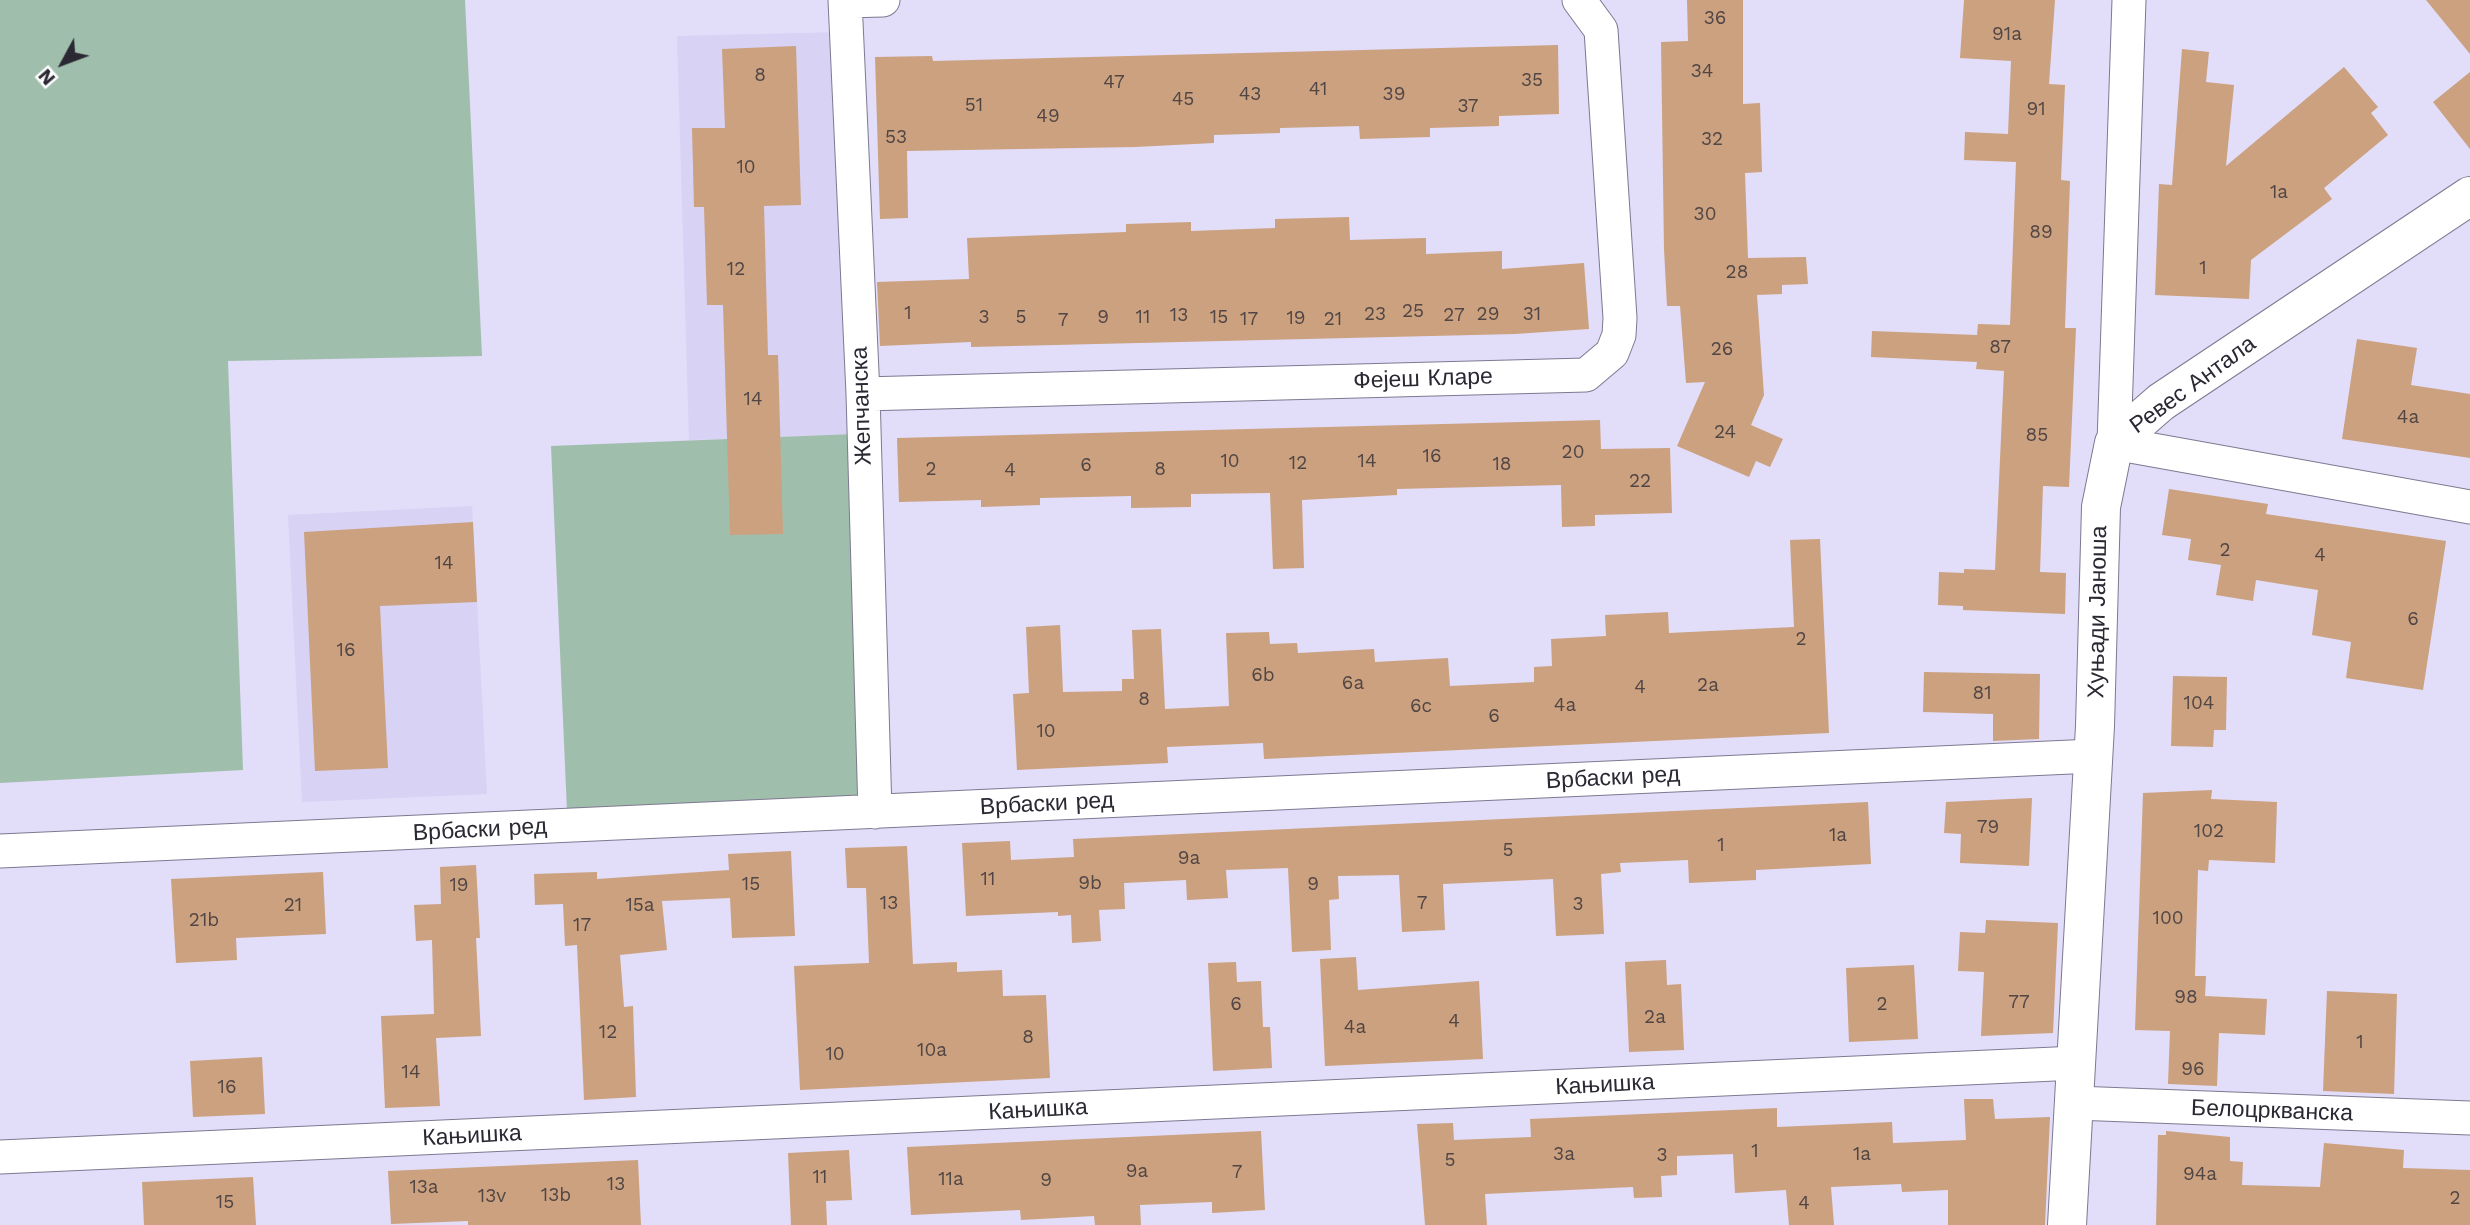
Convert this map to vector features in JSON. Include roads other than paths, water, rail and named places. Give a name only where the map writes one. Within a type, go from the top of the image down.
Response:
[{"type":"street","points":[[845,0],[883,0]]},
{"type":"street","name":"Жепчанска","points":[[845,0],[863,394],[874,812]]},
{"type":"street","name":"Фејеш Кларе","points":[[863,394],[1586,375],[1612,353],[1619,335],[1620,318],[1601,30],[1579,0]]},
{"type":"street","name":"Хуњади Јаноша","points":[[2067,1225],[2093,756],[2101,507],[2114,443],[2129,0]]},
{"type":"street","name":"Ревес Антала","points":[[2114,443],[2161,402],[2470,196]]},
{"type":"street","name":"Ревес Антала","points":[[2114,443],[2470,507]]},
{"type":"street","name":"Врбаски ред","points":[[0,851],[2093,756]]},
{"type":"street","name":"Кањишка","points":[[0,1157],[2077,1063]]},
{"type":"street","name":"Белоцркванска","points":[[2075,1103],[2470,1118]]}]
